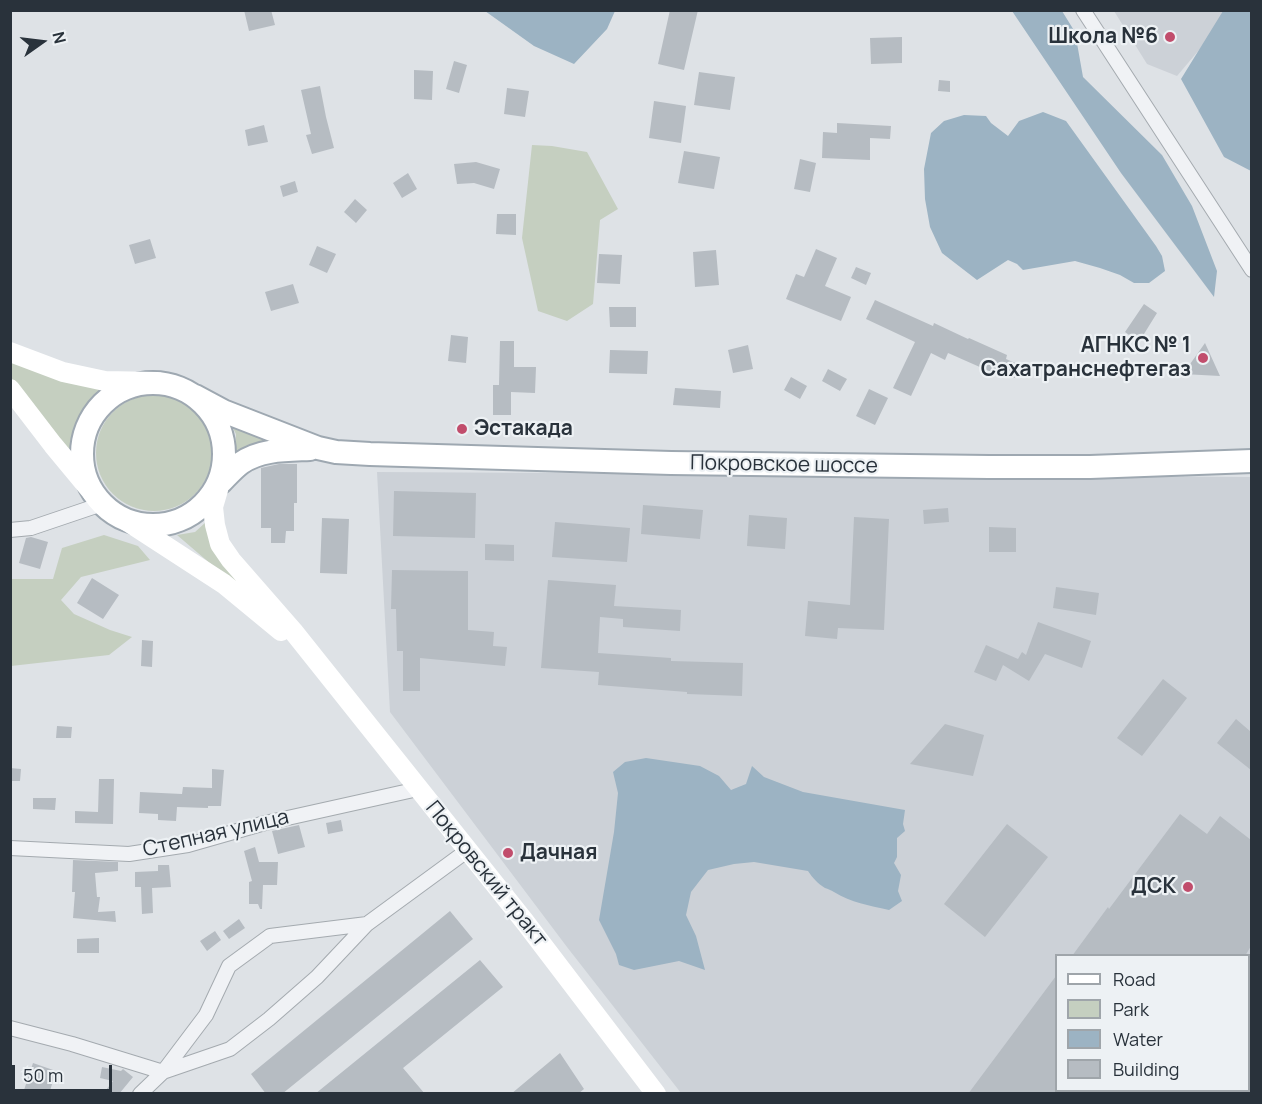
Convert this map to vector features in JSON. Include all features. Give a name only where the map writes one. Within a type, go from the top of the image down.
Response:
[{"type":"main road","points":[[10,352],[63,372],[105,381],[157,382],[177,386],[195,396],[212,414],[222,436],[226,456],[213,507],[214,525],[220,544],[313,658]]},
{"type":"main road","points":[[97,498],[84,474],[81,455],[84,435],[91,417],[119,390],[138,384],[157,382]]},
{"type":"main road","points":[[10,389],[97,498],[114,514],[224,584],[313,658]]},
{"type":"main road","name":"Покровское шоссе","points":[[195,396],[223,411],[318,448],[336,452],[671,464],[1090,467],[1251,461]]},
{"type":"main road","name":"Покровское шоссе","points":[[219,486],[242,462],[257,455],[281,450],[318,448]]},
{"type":"main road","points":[[127,521],[149,525],[170,523],[189,517],[204,506],[219,486]]},
{"type":"main road","name":"Покровский тракт","points":[[313,658],[525,922],[656,1094]]},
{"type":"street","points":[[1083,10],[1251,270]]},
{"type":"street","points":[[10,530],[31,528],[97,498]]},
{"type":"street","name":"Степная улица","points":[[10,848],[129,854],[188,845],[265,824],[418,789]]},
{"type":"street","points":[[10,1028],[163,1072],[230,1049],[317,977],[367,924],[468,850]]},
{"type":"street","points":[[140,1094],[163,1072],[206,1015],[228,966],[270,936],[367,924]]},
{"type":"shaded area","name":"Школа №6","points":[[1114,11],[1232,11],[1177,76],[1147,64]]},
{"type":"shaded area","points":[[377,472],[1251,477],[1251,1093],[681,1093],[567,947],[390,712]]},
{"type":"green space","points":[[532,145],[587,152],[618,209],[600,220],[593,304],[567,321],[538,311],[522,238]]},
{"type":"green space","points":[[10,356],[116,383],[92,406],[76,460],[11,380]]},
{"type":"green space","points":[[154,395],[176,400],[195,412],[207,431],[212,453],[207,475],[195,494],[176,506],[154,511],[132,506],[113,494],[101,475],[96,453],[101,431],[113,412],[132,400]]},
{"type":"green space","points":[[226,415],[292,440],[235,457],[236,434]]},
{"type":"green space","points":[[206,522],[254,601],[177,535],[195,532]]},
{"type":"green space","points":[[104,535],[138,546],[150,560],[81,577],[61,600],[74,614],[132,637],[109,655],[11,666],[11,579],[53,579],[62,548]]},
{"type":"water","points":[[485,11],[615,11],[607,29],[574,64],[534,46]]},
{"type":"water","points":[[1012,11],[1062,11],[1075,32],[1083,77],[1162,155],[1192,206],[1217,271],[1214,297],[1121,173]]},
{"type":"water","points":[[1223,11],[1251,11],[1251,171],[1224,157],[1181,79]]},
{"type":"water","points":[[1043,112],[1066,121],[1156,246],[1162,256],[1165,271],[1149,283],[1134,283],[1120,275],[1075,261],[1023,270],[1008,260],[977,280],[942,253],[930,227],[925,199],[924,169],[931,133],[944,121],[964,115],[986,116],[991,123],[1008,136],[1019,121]]},
{"type":"water","points":[[646,758],[700,766],[719,776],[731,790],[746,784],[752,766],[764,777],[803,792],[905,810],[903,824],[905,831],[897,838],[897,857],[894,863],[901,875],[898,891],[902,901],[889,910],[847,899],[825,888],[808,871],[754,862],[734,864],[708,870],[691,892],[686,915],[696,936],[705,970],[679,961],[634,970],[619,965],[599,920],[614,832],[618,793],[613,772],[625,762]]},
{"type":"building","points":[[244,10],[271,10],[275,25],[249,31]]},
{"type":"building","points":[[670,10],[698,10],[684,70],[658,64]]},
{"type":"building","points":[[902,37],[902,63],[871,64],[870,38]]},
{"type":"building","points":[[454,61],[467,65],[459,93],[446,89]]},
{"type":"building","points":[[414,70],[433,71],[432,100],[414,99]]},
{"type":"building","points":[[699,72],[735,77],[730,110],[694,105]]},
{"type":"building","points":[[939,80],[950,81],[950,92],[938,91]]},
{"type":"building","points":[[320,86],[334,148],[312,154],[306,135],[311,134],[301,90]]},
{"type":"building","points":[[507,88],[529,91],[525,117],[504,114]]},
{"type":"building","points":[[654,101],[686,106],[681,143],[649,138]]},
{"type":"building","points":[[837,123],[891,126],[890,139],[870,138],[870,160],[822,158],[823,132],[837,133]]},
{"type":"building","points":[[264,125],[268,142],[248,146],[245,130]]},
{"type":"building","points":[[684,151],[720,157],[714,189],[678,183]]},
{"type":"building","points":[[800,159],[816,163],[810,192],[794,189]]},
{"type":"building","points":[[476,162],[500,169],[494,189],[474,183],[457,184],[454,164]]},
{"type":"building","points":[[408,173],[417,189],[402,198],[393,183]]},
{"type":"building","points":[[295,181],[298,192],[283,197],[280,186]]},
{"type":"building","points":[[355,199],[367,210],[356,223],[344,212]]},
{"type":"building","points":[[497,214],[516,214],[516,235],[496,234]]},
{"type":"building","points":[[150,239],[156,258],[135,264],[129,245]]},
{"type":"building","points":[[317,246],[336,254],[327,273],[309,265]]},
{"type":"building","points":[[816,249],[837,258],[825,286],[851,297],[841,321],[786,299],[796,274],[804,277]]},
{"type":"building","points":[[716,250],[719,285],[695,287],[693,252]]},
{"type":"building","points":[[599,254],[622,255],[620,284],[597,283]]},
{"type":"building","points":[[856,267],[871,273],[866,285],[851,278]]},
{"type":"building","points":[[293,284],[299,303],[271,311],[265,292]]},
{"type":"building","points":[[875,300],[1007,355],[1006,359],[1020,365],[1015,378],[1000,372],[998,375],[948,353],[945,360],[931,353],[911,396],[893,388],[915,342],[866,319]]},
{"type":"building","points":[[1144,304],[1157,313],[1139,342],[1125,332]]},
{"type":"building","points":[[609,307],[636,307],[636,327],[610,327]]},
{"type":"building","points":[[451,335],[468,337],[466,363],[448,361]]},
{"type":"building","points":[[500,341],[514,341],[514,367],[536,367],[535,393],[511,392],[511,415],[493,415],[493,385],[499,385]]},
{"type":"building","name":"АГНКС № 1 Сахатранснефтегаз","points":[[1205,343],[1220,376],[1183,374]]},
{"type":"building","points":[[748,345],[753,369],[733,373],[728,350]]},
{"type":"building","points":[[610,350],[648,351],[647,374],[609,373]]},
{"type":"building","points":[[828,369],[847,379],[840,391],[822,381]]},
{"type":"building","points":[[791,377],[807,386],[800,399],[784,390]]},
{"type":"building","points":[[675,388],[721,391],[720,408],[673,405]]},
{"type":"building","points":[[869,389],[888,398],[875,425],[856,416]]},
{"type":"building","points":[[279,464],[297,464],[297,503],[294,503],[294,531],[286,531],[285,543],[271,543],[271,528],[261,528],[261,468]]},
{"type":"building","points":[[394,491],[476,493],[475,538],[393,536]]},
{"type":"building","points":[[643,505],[703,510],[700,539],[641,534]]},
{"type":"building","points":[[948,508],[949,522],[924,524],[923,510]]},
{"type":"building","points":[[749,515],[787,518],[785,549],[747,546]]},
{"type":"building","points":[[854,517],[889,519],[884,630],[838,628],[837,639],[805,636],[808,601],[850,605]]},
{"type":"building","points":[[322,518],[349,519],[347,574],[320,573]]},
{"type":"building","points":[[555,522],[630,528],[627,562],[552,557]]},
{"type":"building","points":[[989,527],[1016,528],[1016,552],[989,552]]},
{"type":"building","points":[[31,537],[48,542],[40,569],[19,563],[26,538]]},
{"type":"building","points":[[485,544],[514,545],[514,561],[485,560]]},
{"type":"building","points":[[392,570],[468,571],[468,630],[494,632],[493,646],[507,647],[505,666],[420,658],[420,691],[403,691],[403,651],[397,651],[396,609],[391,609]]},
{"type":"building","points":[[92,578],[119,595],[103,619],[77,603]]},
{"type":"building","points":[[548,580],[616,585],[614,606],[681,610],[680,631],[623,627],[623,619],[600,617],[598,653],[671,658],[671,661],[743,663],[742,696],[687,694],[687,692],[598,685],[599,672],[541,668]]},
{"type":"building","points":[[1056,587],[1099,593],[1096,615],[1053,608]]},
{"type":"building","points":[[1038,622],[1091,641],[1082,668],[1045,654],[1029,681],[1003,665],[996,681],[974,672],[986,645],[1018,659],[1022,652],[1026,655]]},
{"type":"building","points":[[142,640],[153,641],[152,667],[141,666]]},
{"type":"building","points":[[1163,679],[1187,698],[1142,756],[1117,738]]},
{"type":"building","points":[[1236,719],[1251,732],[1251,770],[1217,743]]},
{"type":"building","points":[[945,724],[984,735],[973,776],[910,764]]},
{"type":"building","points":[[57,726],[72,727],[71,738],[56,738]]},
{"type":"building","points":[[10,768],[21,769],[20,781],[10,781]]},
{"type":"building","points":[[212,769],[224,770],[221,806],[177,807],[176,821],[158,820],[158,814],[139,813],[140,792],[182,794],[183,787],[212,788]]},
{"type":"building","points":[[99,779],[114,779],[113,824],[75,823],[75,811],[98,812]]},
{"type":"building","points":[[33,798],[56,798],[55,810],[33,809]]},
{"type":"building","name":"ДСК","points":[[1180,814],[1207,834],[1220,816],[1251,840],[1251,946],[1246,954],[1073,954],[1108,907],[1109,909]]},
{"type":"building","points":[[341,820],[343,831],[328,834],[326,823]]},
{"type":"building","points":[[1007,824],[1048,857],[985,937],[944,904]]},
{"type":"building","points":[[299,825],[305,847],[278,854],[272,831]]},
{"type":"building","points":[[255,847],[259,862],[278,862],[277,885],[263,885],[262,909],[258,904],[249,904],[249,882],[252,881],[244,851]]},
{"type":"building","points":[[73,860],[118,862],[118,871],[95,873],[97,897],[100,897],[98,912],[115,911],[116,922],[73,918],[75,892],[72,892]]},
{"type":"building","points":[[158,865],[169,865],[171,887],[152,888],[153,913],[142,914],[141,887],[135,887],[135,872],[158,871]]},
{"type":"building","points":[[450,911],[473,939],[282,1094],[266,1094],[251,1074]]},
{"type":"building","points":[[239,919],[245,928],[229,939],[223,931]]},
{"type":"building","points":[[215,931],[221,940],[207,951],[200,941]]},
{"type":"building","points":[[99,938],[99,953],[77,953],[77,939]]},
{"type":"building","points":[[480,960],[503,987],[403,1068],[425,1094],[315,1094]]},
{"type":"building","points":[[1055,977],[1056,1094],[968,1094]]},
{"type":"building","points":[[560,1053],[584,1089],[578,1094],[511,1094]]},
{"type":"building","points":[[33,1063],[56,1071],[49,1094],[36,1094],[24,1090]]},
{"type":"building","points":[[102,1067],[121,1071],[123,1069],[133,1077],[119,1094],[103,1094],[113,1081],[100,1078]]},
{"type":"place","name":"Школа №6","points":[[1170,37]]},
{"type":"place","name":"АГНКС № 1 Сахатранснефтегаз","points":[[1203,358]]},
{"type":"place","name":"Эстакада","points":[[462,429]]},
{"type":"place","name":"Дачная","points":[[508,853]]},
{"type":"place","name":"ДСК","points":[[1188,887]]}]
